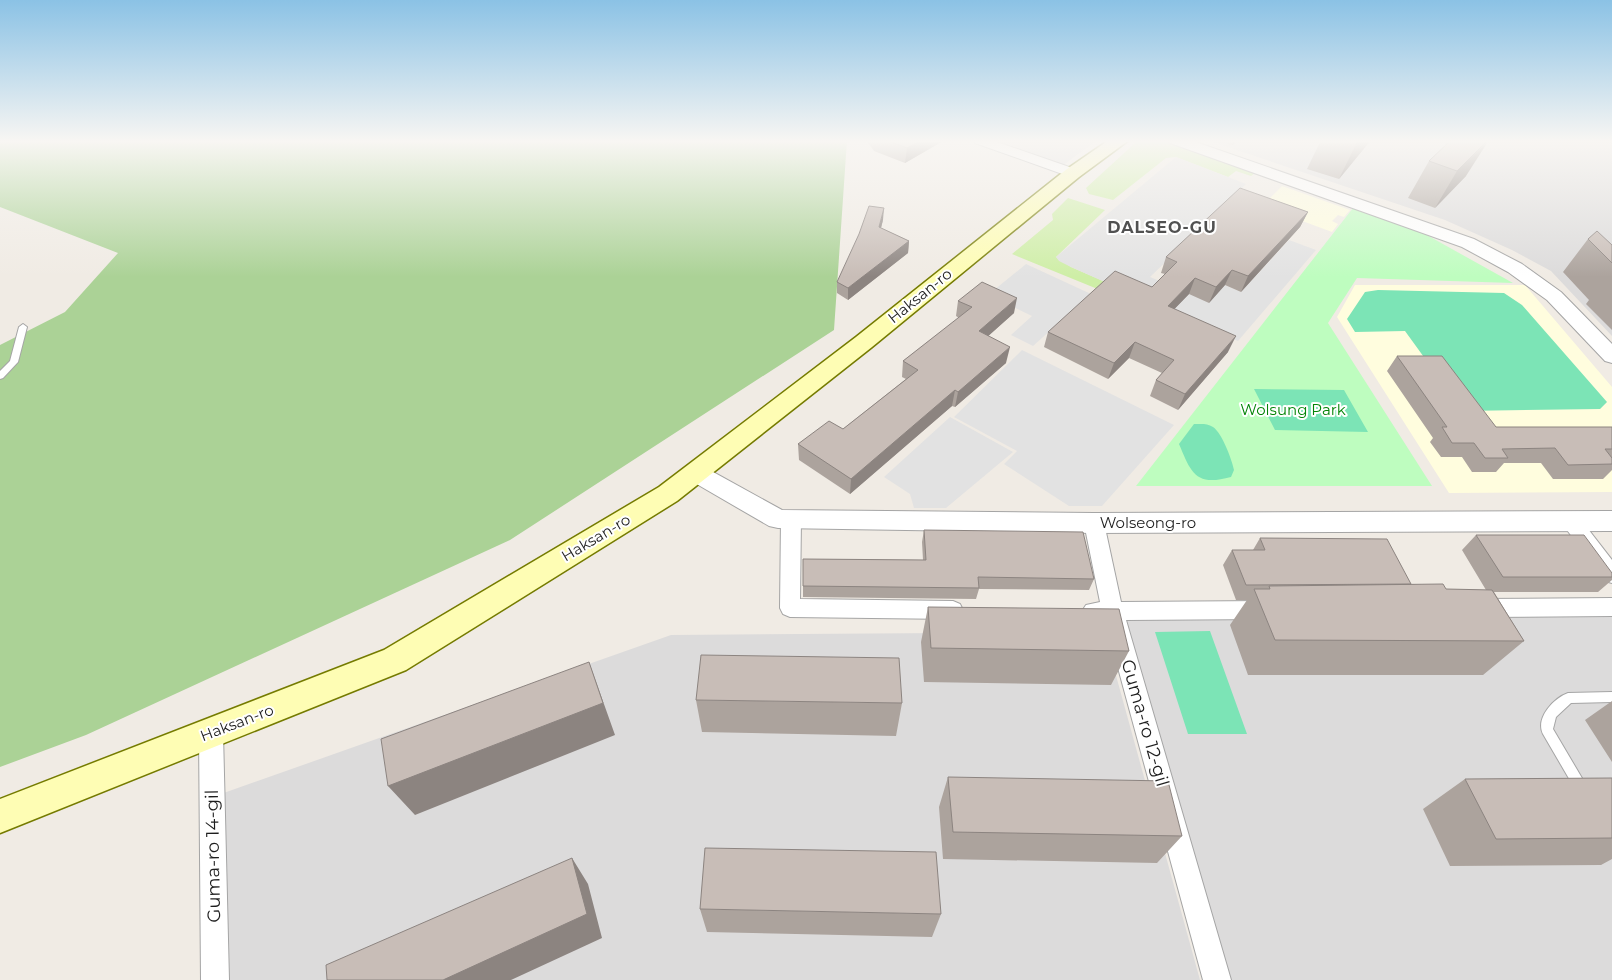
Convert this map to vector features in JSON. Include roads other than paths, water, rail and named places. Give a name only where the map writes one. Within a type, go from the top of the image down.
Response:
[{"type":"main road","name":"Haksan-ro","points":[[0,816],[396,660],[668,494],[864,342],[1057,186]]},
{"type":"street","points":[[1306,186],[1468,242],[1515,268],[1554,296],[1612,356]]},
{"type":"street","name":"Wolseong-ro","points":[[696,472],[778,519],[791,520],[1094,523],[1612,521]]},
{"type":"street","points":[[791,520],[790,608],[976,610]]},
{"type":"street","points":[[1571,521],[1612,576]]},
{"type":"street","name":"Guma-ro 12-gil","points":[[1094,523],[1113,612],[1217,980]]},
{"type":"street","points":[[1462,608],[1612,607]]},
{"type":"street","points":[[1074,611],[1283,610]]},
{"type":"street","name":"Guma-ro 14-gil","points":[[211,733],[215,980]]},
{"type":"lane","points":[[0,376],[14,362],[24,327]]},
{"type":"lane","points":[[1592,805],[1547,730],[1550,714],[1568,698],[1612,697]]},
{"type":"district","name":"DALSEO-GU","points":[[1162,227]]},
{"type":"park label","name":"Wolsung Park","points":[[1293,410]]}]
